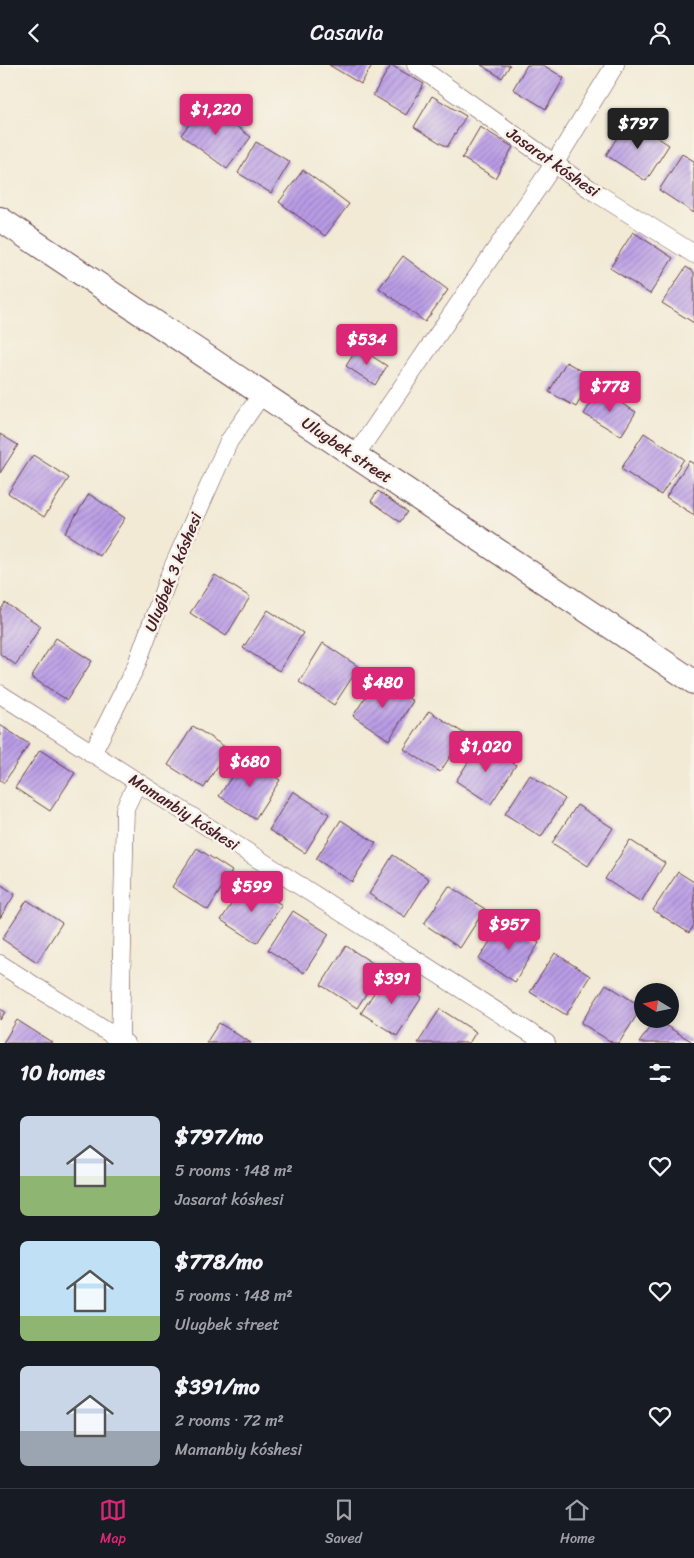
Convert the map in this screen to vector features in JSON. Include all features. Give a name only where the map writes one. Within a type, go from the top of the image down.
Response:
[{"type":"street","name":"Jasarat kóshesi","points":[[416,65],[590,189],[694,254]]},
{"type":"street","points":[[355,456],[554,164],[615,65]]},
{"type":"street","name":"Ulugbek street","points":[[0,219],[694,681]]},
{"type":"street","name":"Uluǵbek 3 kóshesi","points":[[92,753],[136,666],[169,576],[229,441],[262,394]]},
{"type":"street","name":"Mamanbiy kóshesi","points":[[0,694],[546,1043]]},
{"type":"street","points":[[122,1041],[125,808],[137,783]]},
{"type":"street","points":[[0,964],[122,1041]]},
{"type":"building","points":[[329,65],[372,65],[361,84]]},
{"type":"building","points":[[391,65],[424,84],[406,115],[373,95]]},
{"type":"building","points":[[481,65],[510,65],[502,78]]},
{"type":"building","points":[[527,65],[543,65],[564,78],[546,109],[513,89]]},
{"type":"building","points":[[432,96],[466,116],[447,147],[414,127]]},
{"type":"building","points":[[205,103],[251,137],[227,169],[181,135]]},
{"type":"building","points":[[629,119],[669,145],[646,181],[606,155]]},
{"type":"building","points":[[480,127],[513,147],[495,178],[462,158]]},
{"type":"building","points":[[256,142],[290,162],[271,193],[238,173]]},
{"type":"building","points":[[682,154],[694,161],[694,213],[659,190]]},
{"type":"building","points":[[303,170],[349,204],[325,236],[279,202]]},
{"type":"building","points":[[633,232],[673,258],[650,294],[610,268]]},
{"type":"building","points":[[403,256],[448,290],[425,322],[379,288]]},
{"type":"building","points":[[686,267],[694,272],[694,323],[662,303]]},
{"type":"building","points":[[358,347],[387,366],[375,385],[346,366]]},
{"type":"building","points":[[566,362],[593,377],[576,407],[549,392]]},
{"type":"building","points":[[599,390],[636,412],[621,436],[584,414]]},
{"type":"building","points":[[644,433],[684,459],[661,495],[621,469]]},
{"type":"building","points":[[0,434],[18,445],[0,473]]},
{"type":"building","points":[[33,455],[69,478],[44,517],[8,493]]},
{"type":"building","points":[[689,461],[694,464],[694,515],[666,497]]},
{"type":"building","points":[[378,491],[407,512],[400,522],[371,501]]},
{"type":"building","points":[[89,494],[125,518],[100,556],[65,533]]},
{"type":"building","points":[[215,575],[250,597],[226,636],[190,613]]},
{"type":"building","points":[[5,603],[41,626],[16,665],[0,654],[0,611]]},
{"type":"building","points":[[268,610],[303,633],[279,671],[243,648]]},
{"type":"building","points":[[56,638],[92,661],[67,700],[31,677]]},
{"type":"building","points":[[323,643],[359,667],[334,705],[299,682]]},
{"type":"building","points":[[378,678],[413,701],[389,740],[353,716]]},
{"type":"building","points":[[429,711],[465,734],[440,772],[404,749]]},
{"type":"building","points":[[0,725],[29,744],[4,783],[0,780]]},
{"type":"building","points":[[193,726],[228,749],[204,788],[168,765]]},
{"type":"building","points":[[481,742],[516,765],[491,804],[456,781]]},
{"type":"building","points":[[40,750],[75,773],[50,811],[15,788]]},
{"type":"building","points":[[244,758],[280,780],[255,819],[219,796]]},
{"type":"building","points":[[530,775],[565,799],[541,837],[505,814]]},
{"type":"building","points":[[293,791],[329,814],[305,853],[269,830]]},
{"type":"building","points":[[577,805],[613,828],[588,866],[552,843]]},
{"type":"building","points":[[341,820],[376,843],[352,882],[316,859]]},
{"type":"building","points":[[630,840],[665,863],[641,902],[605,879]]},
{"type":"building","points":[[197,848],[232,871],[208,910],[172,887]]},
{"type":"building","points":[[393,855],[429,879],[405,917],[369,894]]},
{"type":"building","points":[[678,872],[694,882],[694,925],[689,933],[653,910]]},
{"type":"building","points":[[246,882],[282,905],[257,943],[221,920]]},
{"type":"building","points":[[0,884],[15,894],[0,918]]},
{"type":"building","points":[[449,886],[485,909],[460,948],[424,924]]},
{"type":"building","points":[[27,900],[62,923],[37,962],[2,939]]},
{"type":"building","points":[[293,911],[329,934],[304,973],[268,950]]},
{"type":"building","points":[[503,920],[539,943],[515,982],[479,959]]},
{"type":"building","points":[[346,946],[382,969],[357,1008],[321,985]]},
{"type":"building","points":[[555,953],[590,976],[566,1015],[530,992]]},
{"type":"building","points":[[386,974],[422,997],[397,1036],[361,1013]]},
{"type":"building","points":[[606,984],[634,1002],[634,1020],[619,1043],[613,1043],[581,1023]]},
{"type":"building","points":[[0,1009],[5,1012],[0,1020]]},
{"type":"building","points":[[440,1009],[476,1032],[469,1043],[418,1043]]},
{"type":"building","points":[[17,1020],[53,1043],[3,1043]]},
{"type":"building","points":[[219,1023],[251,1043],[206,1043]]},
{"type":"building","points":[[649,1028],[670,1028],[691,1041],[690,1043],[639,1043]]}]
